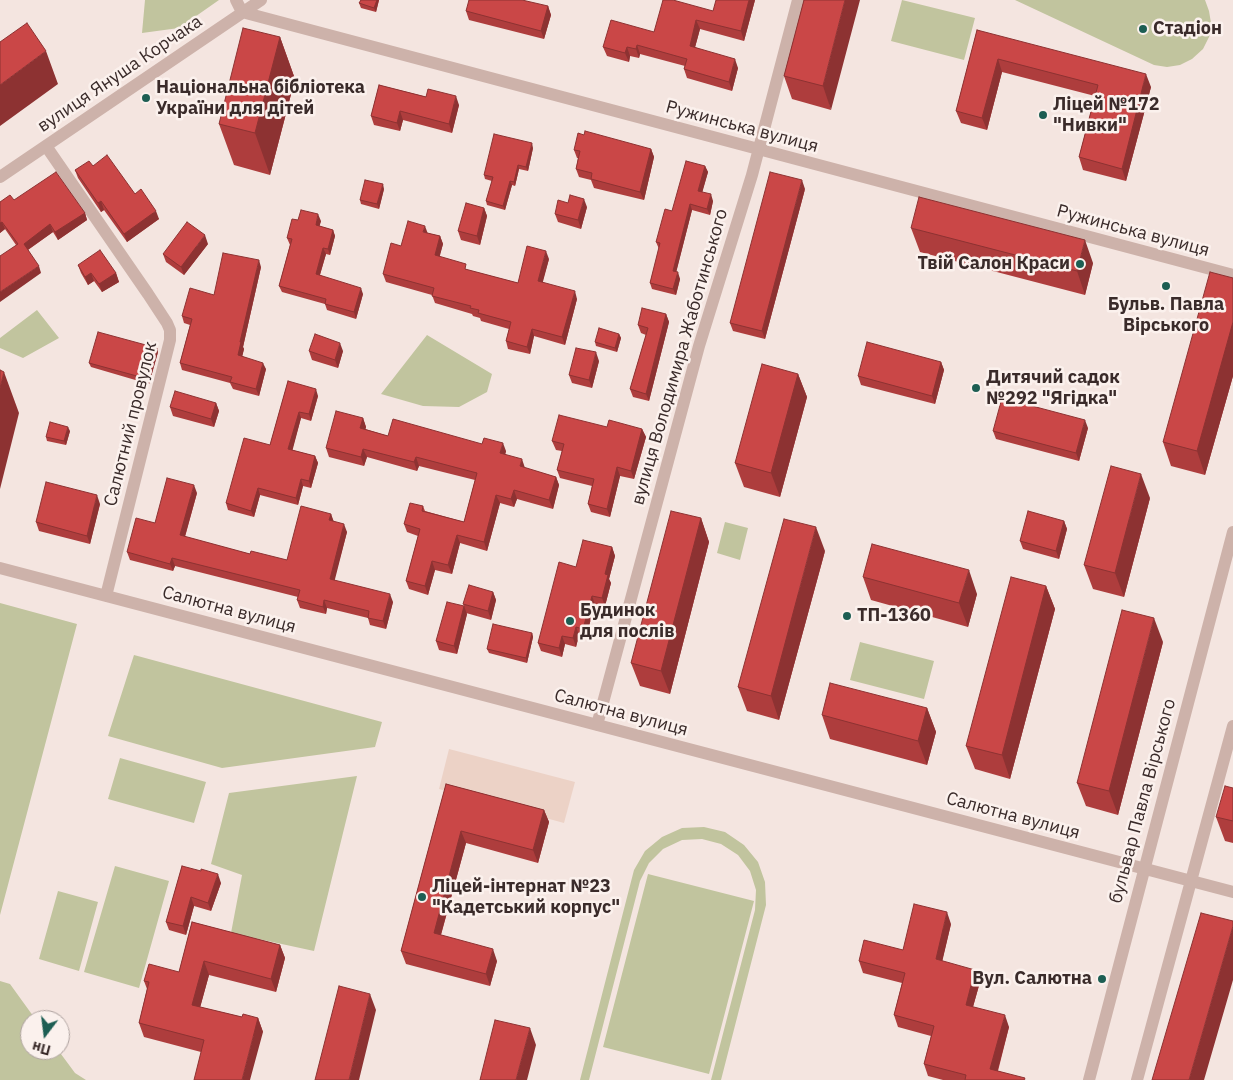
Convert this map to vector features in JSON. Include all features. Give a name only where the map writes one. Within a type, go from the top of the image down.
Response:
[{"type":"street","points":[[236,0],[242,12]]},
{"type":"street","name":"вулиця Януша Корчака","points":[[0,177],[261,0]]},
{"type":"street","name":"вулиця Володимира Жаботинського","points":[[597,725],[699,346],[759,150],[798,0]]},
{"type":"street","name":"Ружинська вулиця","points":[[242,12],[1233,276]]},
{"type":"street","name":"Салютний провулок","points":[[46,146],[148,294],[170,330],[170,340],[106,596]]},
{"type":"street","name":"бульвар Павла Вірського","points":[[1089,1080],[1233,532]]},
{"type":"street","name":"Салютна вулиця","points":[[0,568],[1233,892]]},
{"type":"street","points":[[1137,1080],[1233,726]]},
{"type":"green space","points":[[145,0],[219,0],[179,28],[142,33]]},
{"type":"green space","points":[[902,0],[975,18],[964,60],[891,41]]},
{"type":"green space","name":"Стадіон","points":[[1015,0],[1205,0],[1211,23],[1210,35],[1203,49],[1192,59],[1180,65],[1167,67],[1154,65]]},
{"type":"green space","points":[[37,310],[59,338],[23,358],[0,348],[0,338]]},
{"type":"green space","points":[[427,335],[492,374],[487,392],[459,407],[423,406],[381,394]]},
{"type":"green space","points":[[725,522],[748,528],[740,560],[717,553]]},
{"type":"green space","points":[[0,603],[77,624],[0,915]]},
{"type":"green space","points":[[860,642],[934,661],[924,699],[850,680]]},
{"type":"green space","points":[[134,655],[382,722],[375,747],[222,768],[108,736]]},
{"type":"green space","points":[[120,758],[206,782],[194,823],[108,799]]},
{"type":"green space","points":[[357,776],[314,951],[231,933],[242,875],[211,864],[229,793]]},
{"type":"green space","points":[[704,827],[725,832],[744,845],[758,862],[765,882],[766,905],[721,1080],[711,1080],[755,910],[756,890],[750,871],[738,855],[721,844],[702,839],[682,840],[663,849],[649,863],[640,881],[589,1080],[580,1080],[634,870],[645,851],[662,837],[682,828]]},
{"type":"green space","points":[[115,866],[169,881],[139,988],[84,972]]},
{"type":"green space","points":[[648,874],[754,901],[709,1074],[603,1047]]},
{"type":"green space","points":[[58,891],[98,902],[79,971],[39,959]]},
{"type":"green space","points":[[0,981],[10,984],[29,1010],[20,1010],[20,1060],[65,1060],[75,1073],[86,1080],[0,1080]]},
{"type":"shaded area","points":[[449,749],[575,782],[564,823],[439,789]]},
{"type":"building","points":[[361,0],[377,0],[374,8],[359,3]]},
{"type":"building","points":[[469,0],[522,0],[548,6],[541,31],[466,11]]},
{"type":"building","points":[[663,0],[673,0],[713,11],[716,0],[749,0],[741,31],[696,20],[690,46],[735,59],[729,82],[684,69],[687,59],[637,45],[636,49],[627,47],[625,53],[603,47],[611,20],[654,32]]},
{"type":"building","points":[[804,0],[845,0],[823,86],[784,76]]},
{"type":"building","points":[[27,23],[46,51],[0,85],[0,42]]},
{"type":"building","points":[[243,28],[280,37],[255,133],[219,124]]},
{"type":"building","points":[[977,30],[1146,74],[1122,169],[1079,157],[1098,85],[998,59],[982,118],[956,111]]},
{"type":"building","points":[[379,85],[426,97],[428,89],[456,96],[449,124],[400,111],[397,123],[371,116]]},
{"type":"building","points":[[585,131],[651,149],[640,192],[591,179],[592,173],[576,169],[580,151],[574,150],[578,133],[584,135]]},
{"type":"building","points":[[494,134],[532,143],[526,167],[518,165],[514,182],[510,181],[503,206],[486,201],[493,177],[484,175]]},
{"type":"building","points":[[107,155],[135,194],[141,189],[156,211],[124,234],[101,201],[98,203],[75,170],[89,161],[93,166]]},
{"type":"building","points":[[686,161],[705,166],[698,191],[711,194],[707,209],[690,204],[673,271],[678,272],[673,289],[650,283],[660,243],[656,242],[665,209],[672,211]]},
{"type":"building","points":[[56,172],[85,213],[55,232],[50,224],[24,244],[39,266],[0,292],[0,256],[18,244],[2,222],[0,223],[0,202],[10,195],[14,200]]},
{"type":"building","points":[[770,172],[802,180],[762,331],[730,323]]},
{"type":"building","points":[[365,180],[383,184],[377,204],[360,200]]},
{"type":"building","points":[[570,195],[584,199],[578,220],[555,214],[558,200],[568,203]]},
{"type":"building","points":[[919,197],[1085,240],[1077,271],[911,228]]},
{"type":"building","points":[[466,203],[484,208],[477,236],[458,231]]},
{"type":"building","points":[[301,210],[318,214],[316,225],[333,230],[328,249],[323,248],[316,274],[361,288],[354,312],[325,304],[326,299],[279,286],[292,239],[287,238],[292,219],[298,220]]},
{"type":"building","points":[[408,221],[425,226],[423,232],[440,236],[435,255],[466,264],[465,269],[518,283],[527,246],[546,251],[538,281],[575,291],[562,337],[532,329],[527,347],[506,341],[511,322],[478,313],[479,310],[470,308],[471,306],[432,296],[434,288],[383,274],[391,243],[401,246]]},
{"type":"building","points":[[187,222],[205,235],[181,267],[163,254]]},
{"type":"building","points":[[100,250],[116,273],[99,284],[91,273],[85,277],[78,265]]},
{"type":"building","points":[[223,253],[259,260],[238,355],[263,363],[256,389],[230,382],[232,377],[180,363],[192,319],[182,316],[190,288],[214,295]]},
{"type":"building","points":[[1210,272],[1233,278],[1233,322],[1197,451],[1163,442]]},
{"type":"building","points":[[642,308],[666,314],[646,394],[630,389],[648,328],[638,325]]},
{"type":"building","points":[[599,328],[619,334],[615,348],[595,342]]},
{"type":"building","points":[[98,332],[157,348],[148,379],[89,363]]},
{"type":"building","points":[[315,334],[340,343],[335,360],[309,351]]},
{"type":"building","points":[[867,342],[941,362],[932,396],[858,376]]},
{"type":"building","points":[[576,348],[596,352],[589,380],[569,375]]},
{"type":"building","points":[[762,364],[798,374],[771,473],[735,463]]},
{"type":"building","points":[[0,370],[4,372],[0,388]]},
{"type":"building","points":[[288,381],[316,389],[309,414],[299,412],[288,449],[315,456],[309,481],[301,479],[296,498],[258,488],[251,511],[226,503],[244,438],[270,445]]},
{"type":"building","points":[[175,391],[216,403],[211,419],[170,407]]},
{"type":"building","points":[[1002,398],[1085,420],[1076,453],[993,431]]},
{"type":"building","points":[[336,411],[363,418],[360,428],[388,436],[393,419],[482,444],[484,438],[503,443],[500,453],[522,459],[520,466],[556,477],[549,500],[514,490],[511,499],[496,495],[484,542],[457,535],[448,565],[432,561],[425,586],[406,581],[420,529],[404,524],[410,503],[423,506],[422,511],[464,522],[477,473],[416,457],[414,462],[363,449],[361,457],[326,448]]},
{"type":"building","points":[[559,415],[607,427],[609,420],[642,429],[631,471],[617,467],[607,509],[588,504],[594,479],[557,470],[564,444],[552,441]]},
{"type":"building","points":[[50,422],[68,427],[64,441],[46,437]]},
{"type":"building","points":[[1111,466],[1141,474],[1115,573],[1084,565]]},
{"type":"building","points":[[167,478],[194,485],[180,535],[250,554],[251,551],[287,560],[301,506],[331,514],[329,520],[344,524],[330,579],[390,594],[383,621],[368,618],[369,611],[324,600],[323,607],[297,600],[300,590],[172,558],[170,564],[127,552],[136,518],[155,523]]},
{"type":"building","points":[[46,482],[97,495],[87,536],[36,522]]},
{"type":"building","points":[[671,511],[701,518],[661,671],[631,663]]},
{"type":"building","points":[[1028,511],[1064,521],[1056,551],[1020,541]]},
{"type":"building","points":[[784,519],[816,527],[771,696],[738,687]]},
{"type":"building","name":"Будинок для послів","points":[[583,540],[612,547],[605,574],[608,575],[602,598],[592,596],[583,629],[576,627],[573,638],[562,636],[559,648],[538,643],[559,562],[576,567]]},
{"type":"building","points":[[872,544],[969,570],[959,603],[863,577]]},
{"type":"building","points":[[1011,577],[1046,586],[1002,755],[966,746]]},
{"type":"building","points":[[469,585],[493,592],[488,611],[463,604]]},
{"type":"building","points":[[447,602],[464,606],[454,646],[436,641]]},
{"type":"building","points":[[1122,610],[1154,618],[1109,791],[1077,783]]},
{"type":"building","points":[[493,624],[532,633],[526,658],[487,649]]},
{"type":"building","points":[[830,683],[927,708],[918,741],[822,715]]},
{"type":"building","points":[[446,784],[544,810],[533,850],[461,831],[434,933],[493,949],[486,974],[401,951]]},
{"type":"building","points":[[1225,786],[1233,788],[1233,821],[1216,817]]},
{"type":"building","points":[[182,866],[218,874],[208,903],[191,897],[183,926],[166,922]]},
{"type":"building","points":[[914,904],[947,912],[936,959],[975,970],[966,1005],[1005,1015],[990,1069],[1025,1078],[1024,1080],[965,1080],[966,1075],[924,1064],[934,1026],[894,1015],[905,973],[859,961],[864,940],[903,950]]},
{"type":"building","points":[[1201,913],[1233,921],[1233,926],[1189,1080],[1152,1080]]},
{"type":"building","points":[[192,922],[280,945],[271,979],[204,961],[192,1005],[242,1017],[243,1014],[258,1018],[242,1080],[194,1080],[204,1040],[139,1023],[149,982],[144,981],[149,964],[179,972]]},
{"type":"building","points":[[339,986],[370,994],[349,1080],[315,1080]]},
{"type":"building","points":[[495,1020],[530,1028],[516,1080],[480,1080]]},
{"type":"place","name":"Стадіон","points":[[1143,29]]},
{"type":"place","name":"Національна бібліотека України для дітей","points":[[146,98]]},
{"type":"place","name":"Ліцей №172 \"Нивки\"","points":[[1043,115]]},
{"type":"place","name":"Твій Салон Краси","points":[[1080,264]]},
{"type":"place","name":"Бульв. Павла Вірського","points":[[1166,286]]},
{"type":"place","name":"Дитячий садок №292 \"Ягідка\"","points":[[976,388]]},
{"type":"place","name":"ТП-1360","points":[[847,616]]},
{"type":"place","name":"Будинок для послів","points":[[570,621]]},
{"type":"place","name":"Ліцей-інтернат №23 \"Кадетський корпус\"","points":[[422,897]]},
{"type":"place","name":"Вул. Салютна","points":[[1102,979]]}]
